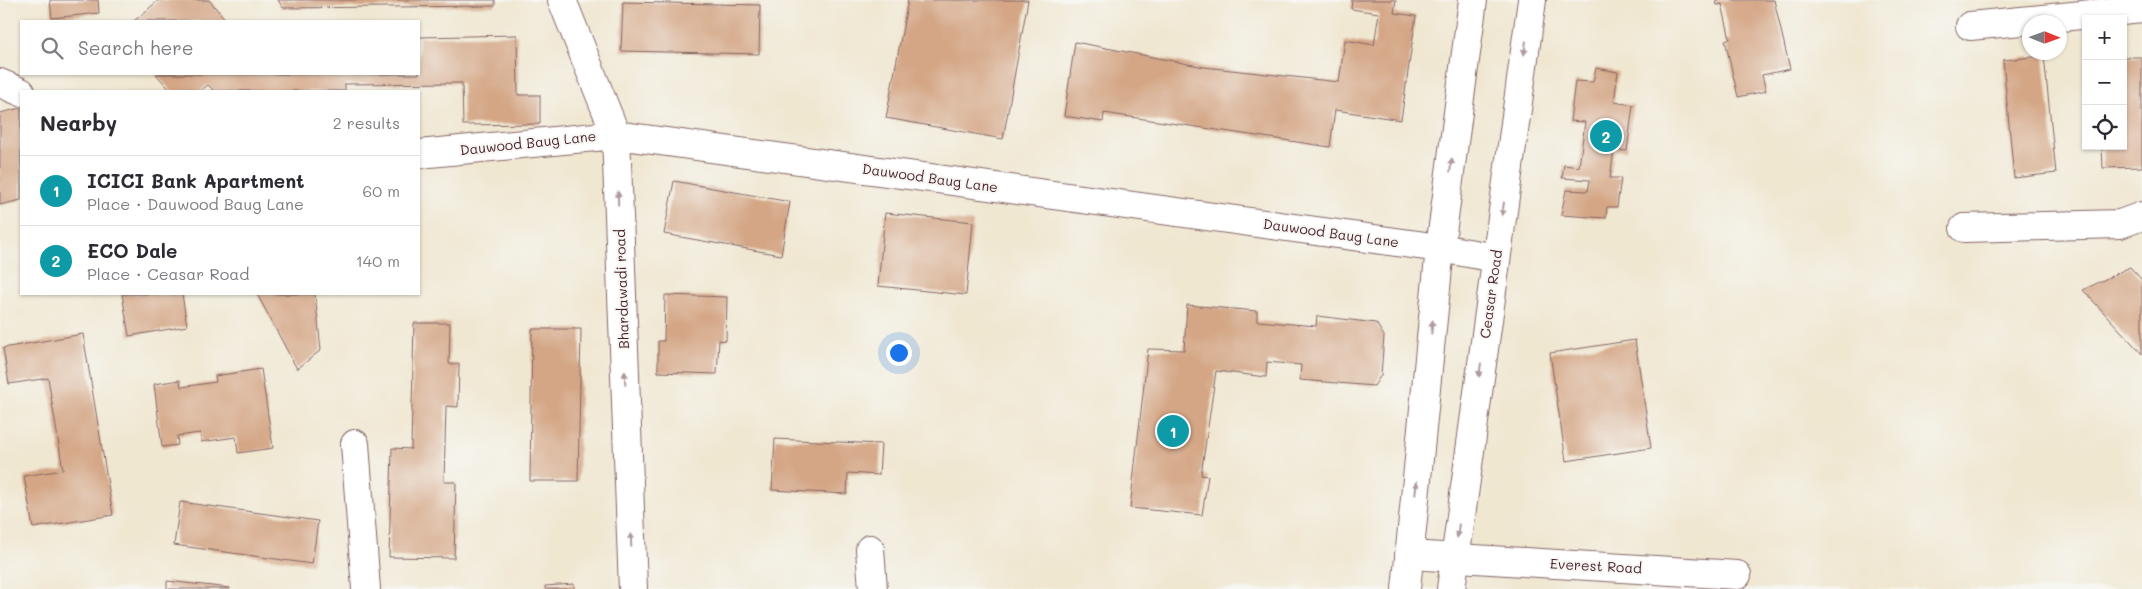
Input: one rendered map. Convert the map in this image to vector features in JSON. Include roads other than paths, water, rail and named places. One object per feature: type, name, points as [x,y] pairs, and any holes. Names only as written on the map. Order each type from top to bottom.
[{"type":"street","name":"Bhardawadi road","points":[[562,0],[616,135],[633,589]]},
{"type":"street","points":[[1406,589],[1440,248],[1473,0]]},
{"type":"street","name":"Ceasar Road","points":[[1451,589],[1532,0]]},
{"type":"street","points":[[1970,26],[2142,9]]},
{"type":"street","points":[[0,82],[20,92]]},
{"type":"street","name":"Dauwood Baug Lane","points":[[420,154],[616,135],[1440,248],[1496,258]]},
{"type":"street","points":[[1964,228],[2120,224],[2142,216]]},
{"type":"street","points":[[355,444],[366,589]]},
{"type":"street","points":[[870,549],[873,589]]},
{"type":"street","name":"Everest Road","points":[[1409,555],[1737,575]]},
{"type":"place","name":"ECO Dale","points":[[1606,136]]},
{"type":"place","name":"ICICI Bank Apartment","points":[[1173,431]]}]
